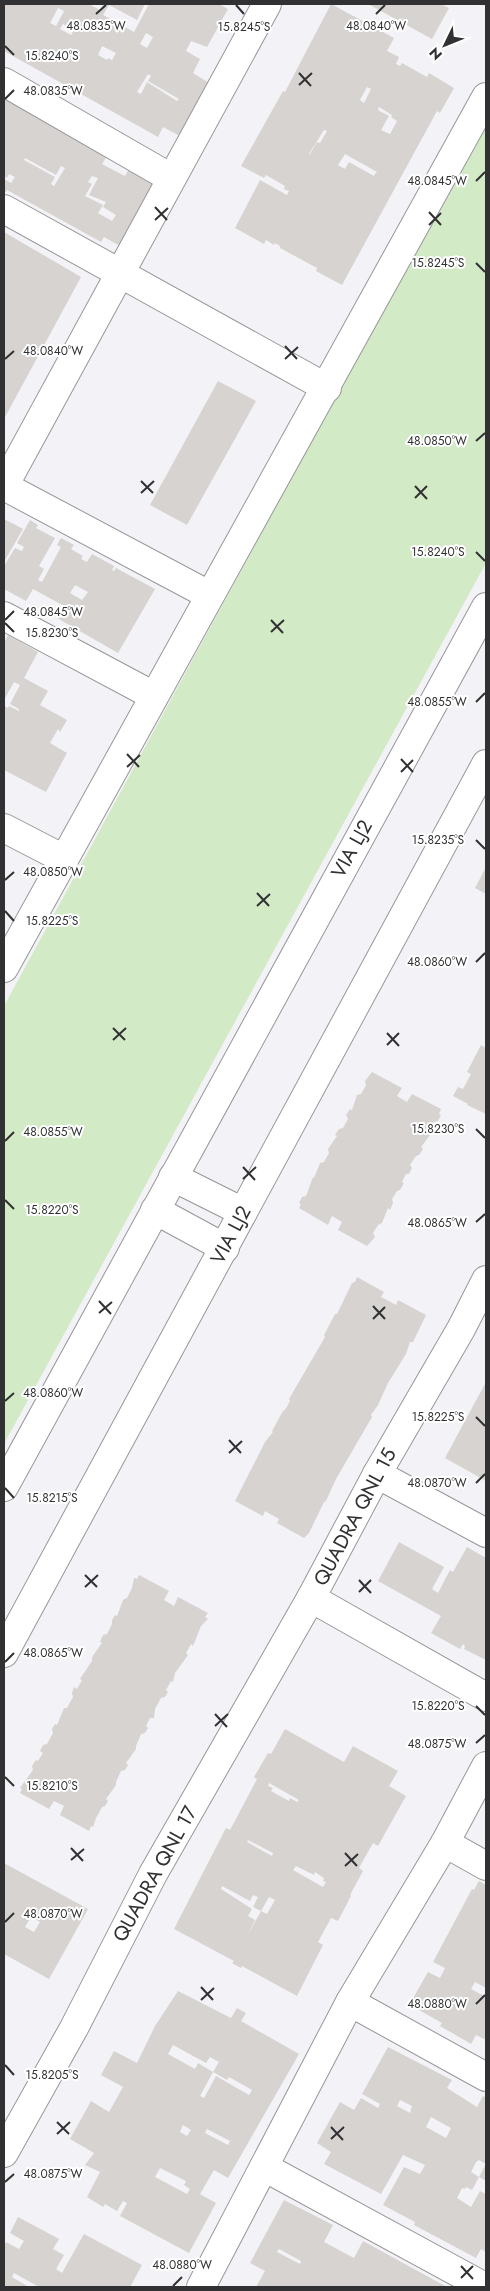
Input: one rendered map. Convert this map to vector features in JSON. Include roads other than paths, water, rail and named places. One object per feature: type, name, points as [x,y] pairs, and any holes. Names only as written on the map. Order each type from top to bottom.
[{"type":"street","points":[[210,595],[4,486],[122,273],[260,6]]},
{"type":"street","points":[[4,82],[171,178]]},
{"type":"street","points":[[4,968],[210,595],[327,388],[486,97]]},
{"type":"street","points":[[4,209],[327,388]]},
{"type":"street","name":"VIA LJ2","points":[[4,1487],[172,1177],[486,607]]},
{"type":"street","points":[[4,616],[154,696]]},
{"type":"street","name":"VIA LJ2","points":[[4,1653],[242,1212],[484,774]]},
{"type":"street","points":[[4,828],[64,860]]},
{"type":"street","points":[[172,1177],[242,1212]]},
{"type":"street","points":[[155,1210],[224,1248]]},
{"type":"street","name":"QUADRA QNL 15","points":[[311,1598],[377,1474],[478,1317],[486,1280]]},
{"type":"street","points":[[377,1474],[486,1533]]},
{"type":"street","points":[[311,1598],[486,1697]]},
{"type":"street","name":"QUADRA QNL 17","points":[[4,2153],[74,2028],[153,1874],[311,1598]]},
{"type":"street","points":[[201,2287],[350,2002],[445,1843],[486,1766]]},
{"type":"street","points":[[445,1843],[486,1866]]},
{"type":"street","points":[[350,2002],[486,2077]]},
{"type":"street","points":[[264,2166],[485,2287]]}]
